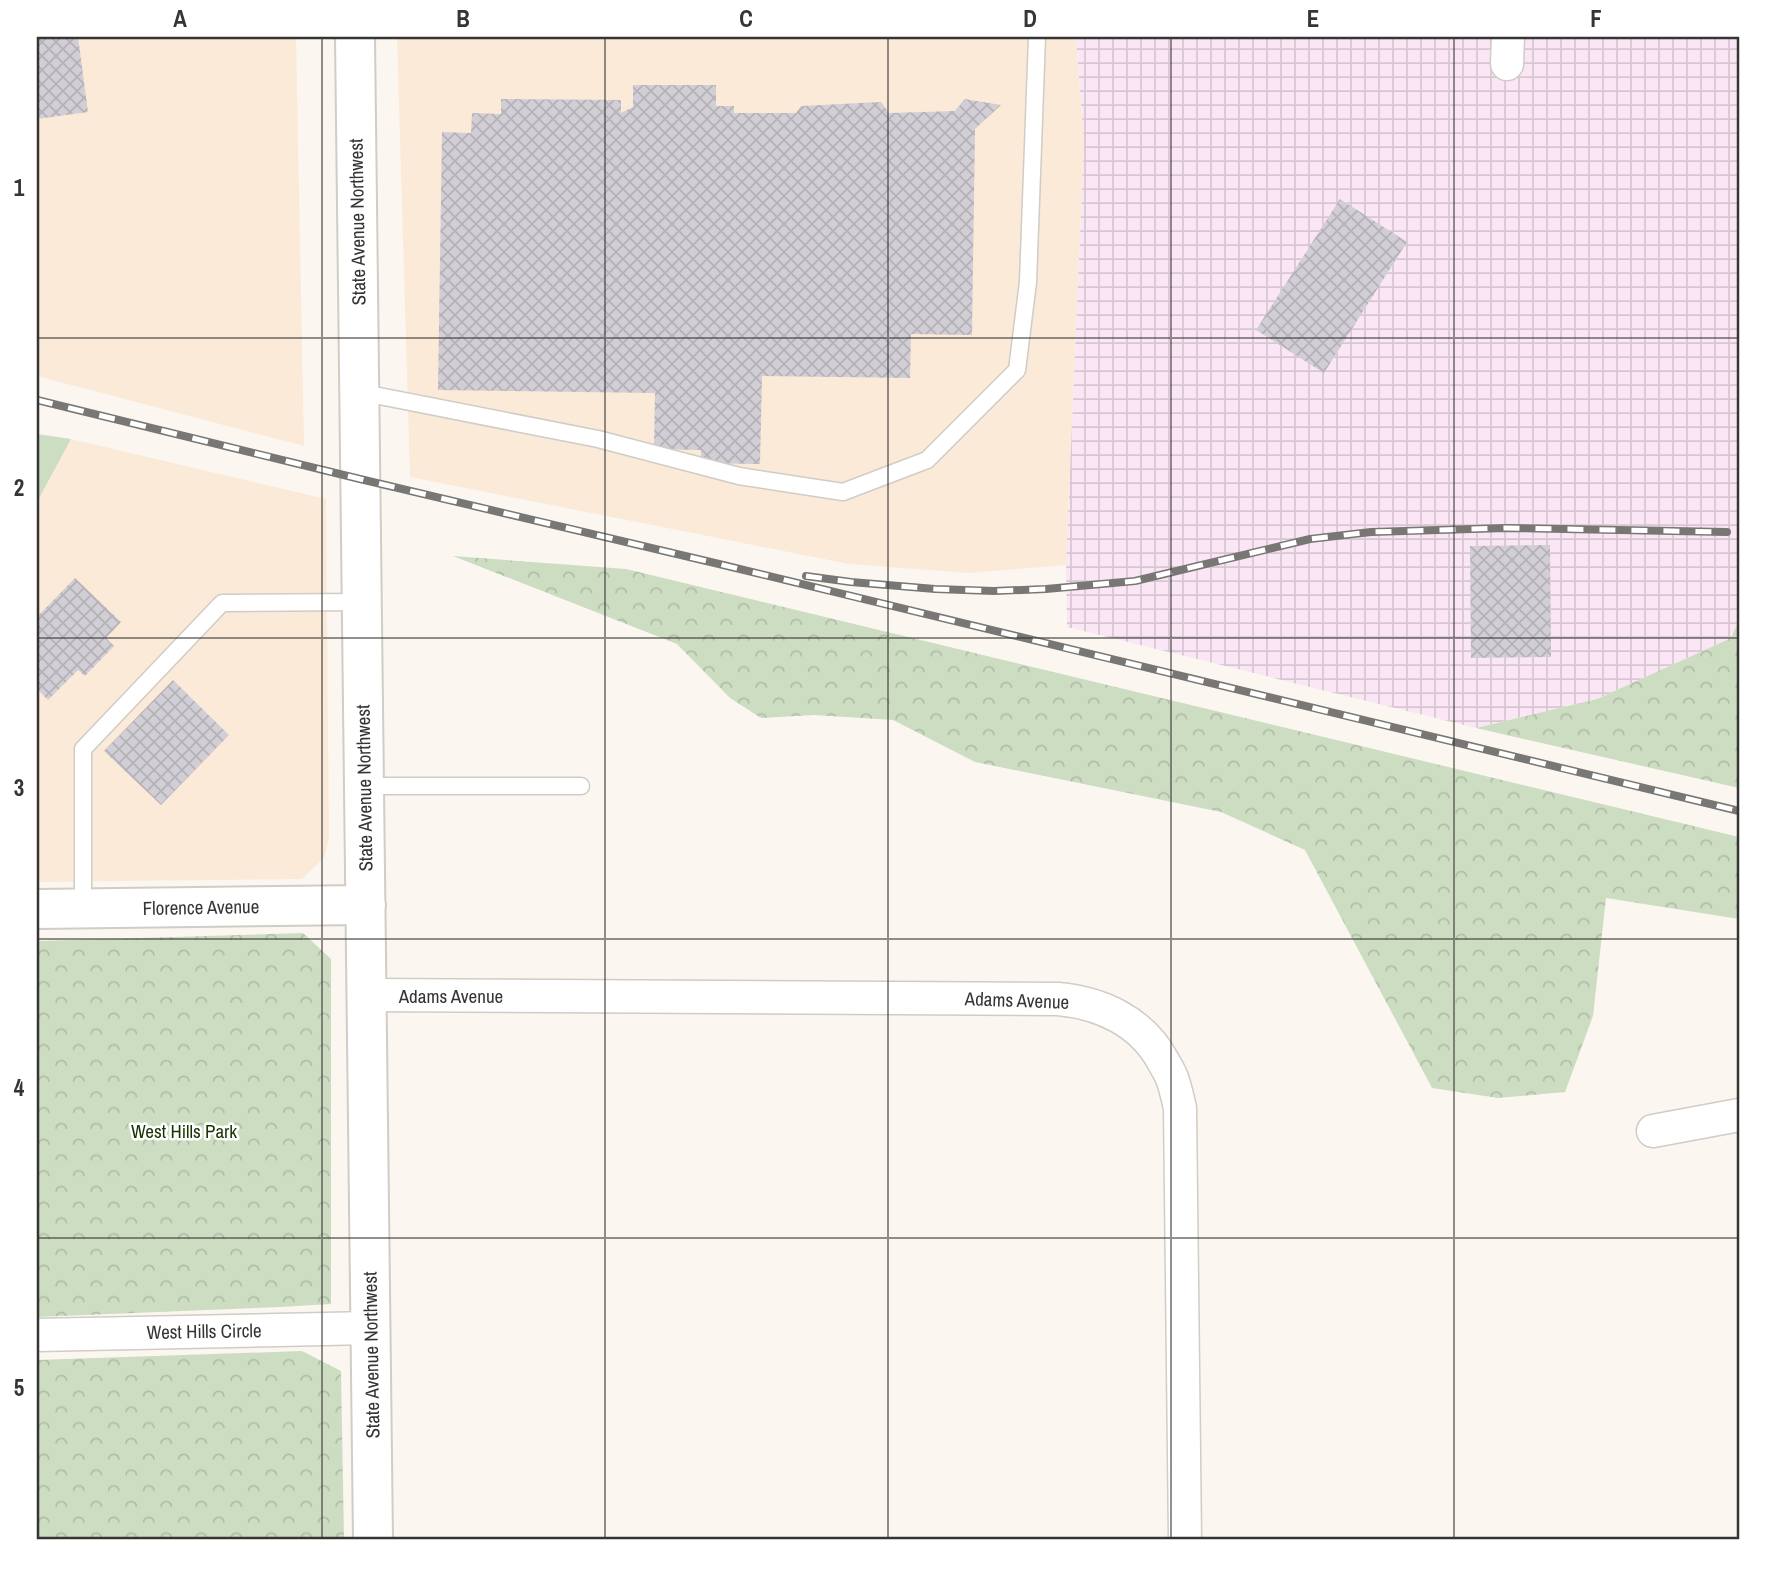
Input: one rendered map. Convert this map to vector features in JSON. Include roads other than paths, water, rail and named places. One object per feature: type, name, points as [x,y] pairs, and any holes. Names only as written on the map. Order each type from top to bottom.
[{"type":"street","name":"State Avenue Northwest","points":[[355,37],[373,1540]]},
{"type":"street","name":"Florence Avenue","points":[[37,909],[366,905]]},
{"type":"street","name":"Adams Avenue","points":[[367,995],[1058,999],[1104,1008],[1133,1025],[1157,1049],[1173,1079],[1180,1108],[1185,1540]]},
{"type":"street","points":[[1653,1131],[1739,1115]]},
{"type":"street","name":"West Hills Circle","points":[[37,1335],[371,1328]]},
{"type":"lane","points":[[359,392],[598,439],[739,476],[843,492],[927,460],[1017,370],[1028,282],[1037,37]]},
{"type":"lane","points":[[83,908],[83,749],[222,603],[362,602]]},
{"type":"lane","points":[[364,786],[581,786]]},
{"type":"railway","points":[[37,400],[1739,811]]},
{"type":"railway","points":[[806,576],[935,589],[1046,589],[1135,581],[1310,539],[1371,532],[1506,528],[1727,532]]},
{"type":"park label","name":"West Hills Park","points":[[184,1131]]}]
